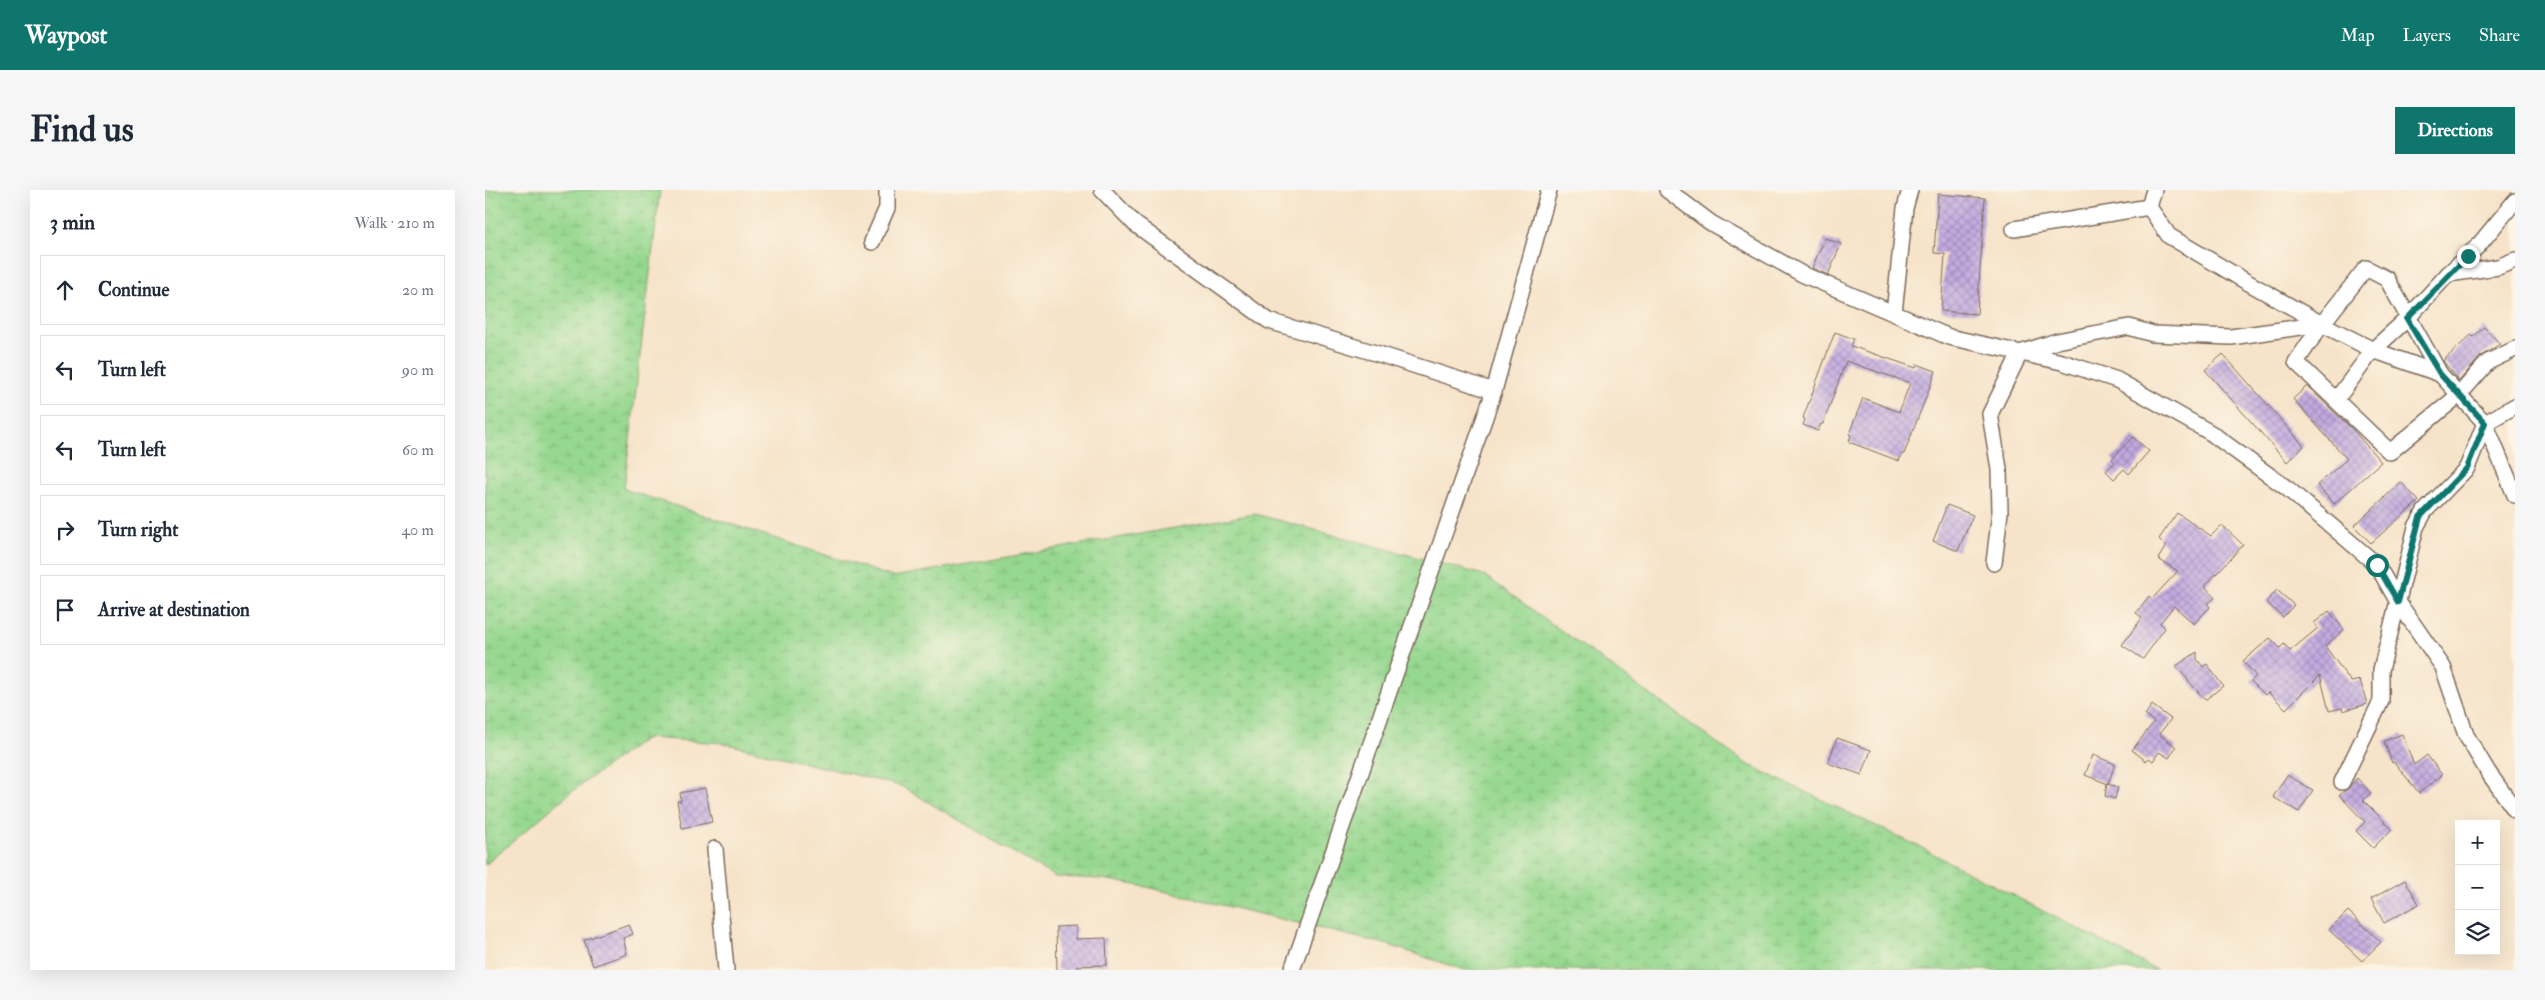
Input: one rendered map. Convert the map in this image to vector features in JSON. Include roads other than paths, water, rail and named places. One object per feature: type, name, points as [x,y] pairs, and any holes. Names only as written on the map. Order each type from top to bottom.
[{"type":"street","points":[[872,242],[887,208],[887,190]]},
{"type":"street","points":[[1102,190],[1135,224],[1269,322],[1382,355],[1494,391]]},
{"type":"street","points":[[1292,970],[1494,391],[1549,190]]},
{"type":"street","points":[[1667,190],[1711,223],[1802,274],[1949,337],[2071,364],[2117,380],[2211,433],[2288,489],[2377,565],[2398,602],[2443,667],[2466,735],[2488,772],[2515,810]]},
{"type":"street","points":[[1894,313],[1905,208],[1910,190]]},
{"type":"street","points":[[2149,207],[2154,190]]},
{"type":"street","points":[[2336,400],[2373,350],[2407,319],[2448,274],[2479,246],[2515,201]]},
{"type":"street","points":[[2014,229],[2149,207]]},
{"type":"street","points":[[2149,207],[2169,236],[2247,282],[2373,350],[2440,374]]},
{"type":"street","points":[[2448,274],[2498,267],[2515,260]]},
{"type":"street","points":[[2515,349],[2488,362],[2459,395],[2390,452],[2296,362],[2322,324],[2366,268],[2387,279],[2407,319],[2440,374],[2459,395],[2485,423],[2515,495]]},
{"type":"street","points":[[1994,563],[2000,512],[1999,469],[1990,414],[2020,352],[2057,341],[2129,327],[2153,334],[2231,337],[2322,324]]},
{"type":"street","points":[[2342,782],[2381,701],[2381,670],[2420,517],[2467,468],[2485,423],[2515,406]]},
{"type":"street","points":[[715,849],[726,970]]}]
